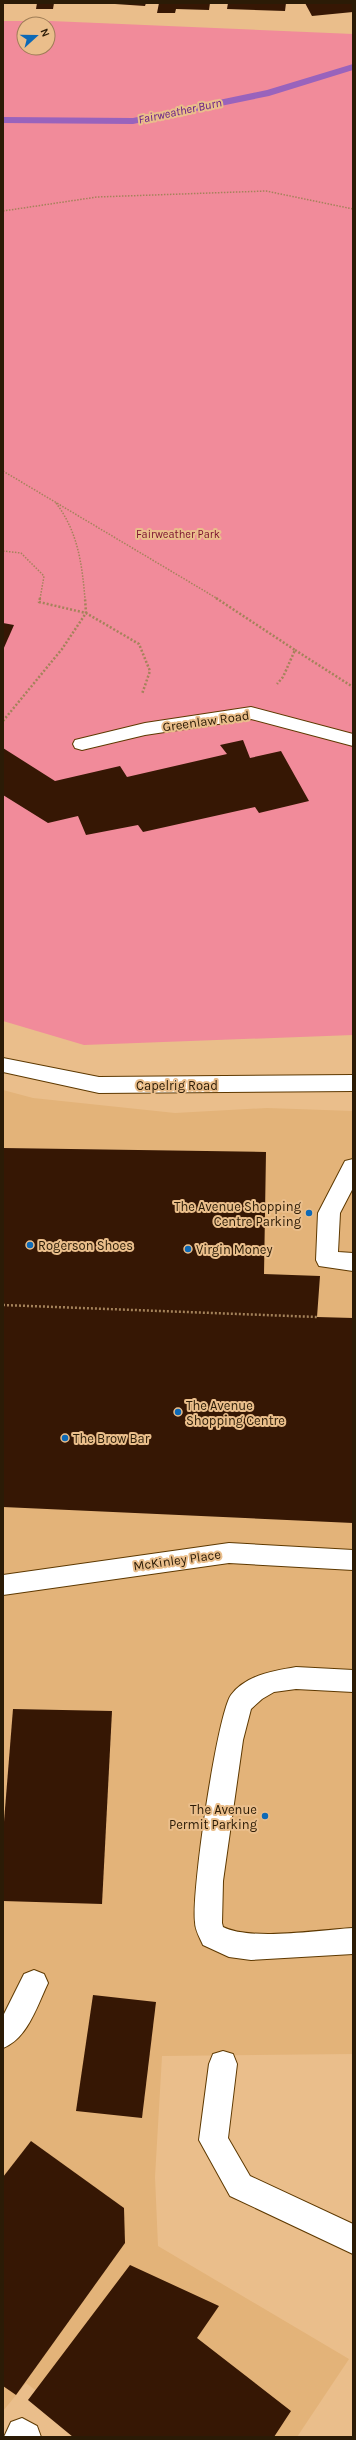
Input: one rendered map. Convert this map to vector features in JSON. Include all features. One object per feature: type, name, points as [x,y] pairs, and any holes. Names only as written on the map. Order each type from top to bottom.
[{"type":"street","name":"Greenlaw Road","points":[[82,744],[145,729],[251,713],[353,740]]},
{"type":"street","name":"Capelrig Road","points":[[3,1065],[99,1085],[353,1083]]},
{"type":"street","points":[[353,1167],[330,1213],[327,1260],[353,1262]]},
{"type":"street","name":"McKinley Place","points":[[3,1585],[228,1553],[353,1560]]},
{"type":"street","points":[[353,1681],[296,1678],[270,1682],[253,1691],[240,1703],[230,1740],[210,1881],[208,1923],[213,1936],[229,1944],[251,1947],[353,1940]]},
{"type":"street","points":[[3,2035],[12,2027],[34,1983]]},
{"type":"street","points":[[223,2064],[213,2140],[240,2186],[353,2239]]},
{"type":"street","points":[[19,2437],[22,2433],[26,2437]]},
{"type":"path","points":[[3,211],[96,197],[266,191],[327,202],[353,209]]},
{"type":"path","points":[[3,471],[53,499],[83,520],[195,584],[353,687]]},
{"type":"path","points":[[3,721],[62,649],[86,613],[80,552],[68,516],[53,499]]},
{"type":"path","points":[[3,551],[21,553],[44,576],[39,602],[86,613],[139,644],[146,657],[150,671],[140,700],[145,729]]},
{"type":"path","points":[[251,713],[284,677],[295,650]]},
{"type":"path","points":[[3,1306],[317,1317]]},
{"type":"shaded area","points":[[3,1090],[33,1098],[175,1113],[267,1108],[353,1111],[353,2054],[162,2056],[155,2177],[158,2246],[349,2359],[297,2437],[97,2437],[26,2383],[3,2411]]},
{"type":"green space","name":"Fairweather Park","points":[[3,21],[16,21],[16,56],[56,56],[56,21],[353,34],[353,1035],[84,1045],[3,1021]]},
{"type":"building","points":[[37,3],[54,3],[53,9],[36,9]]},
{"type":"building","points":[[100,3],[146,3],[145,6]]},
{"type":"building","points":[[159,3],[210,3],[209,10],[176,9],[175,13],[157,13]]},
{"type":"building","points":[[228,3],[286,3],[285,11],[227,9]]},
{"type":"building","points":[[305,3],[353,3],[353,12],[312,16]]},
{"type":"building","points":[[3,623],[14,625],[3,650]]},
{"type":"building","points":[[243,740],[250,758],[281,751],[309,801],[259,813],[255,807],[143,832],[138,825],[86,835],[78,816],[48,823],[3,795],[3,748],[55,781],[120,766],[127,777],[227,754],[220,745]]},
{"type":"building","name":"The Avenue Shopping Centre","points":[[3,1148],[266,1152],[264,1274],[320,1276],[317,1317],[353,1318],[353,1523],[3,1507]]},
{"type":"building","points":[[13,1709],[112,1711],[102,1904],[3,1901],[3,1834]]},
{"type":"building","points":[[93,1995],[156,2002],[142,2118],[76,2111]]},
{"type":"building","points":[[31,2141],[124,2208],[125,2243],[16,2395],[3,2386],[3,2177]]},
{"type":"building","points":[[130,2265],[219,2306],[197,2338],[291,2411],[274,2437],[73,2437],[28,2400]]},
{"type":"waterway","name":"Fairweather Burn","points":[[3,120],[133,121],[269,93],[353,67]]},
{"type":"place","name":"The Avenue Shopping Centre Parking","points":[[309,1213]]},
{"type":"place","name":"Rogerson Shoes","points":[[30,1245]]},
{"type":"place","name":"Virgin Money","points":[[188,1249]]},
{"type":"place","name":"The Avenue Shopping Centre","points":[[178,1412]]},
{"type":"place","name":"The Brow Bar","points":[[65,1438]]},
{"type":"place","name":"The Avenue Permit Parking","points":[[265,1816]]}]
